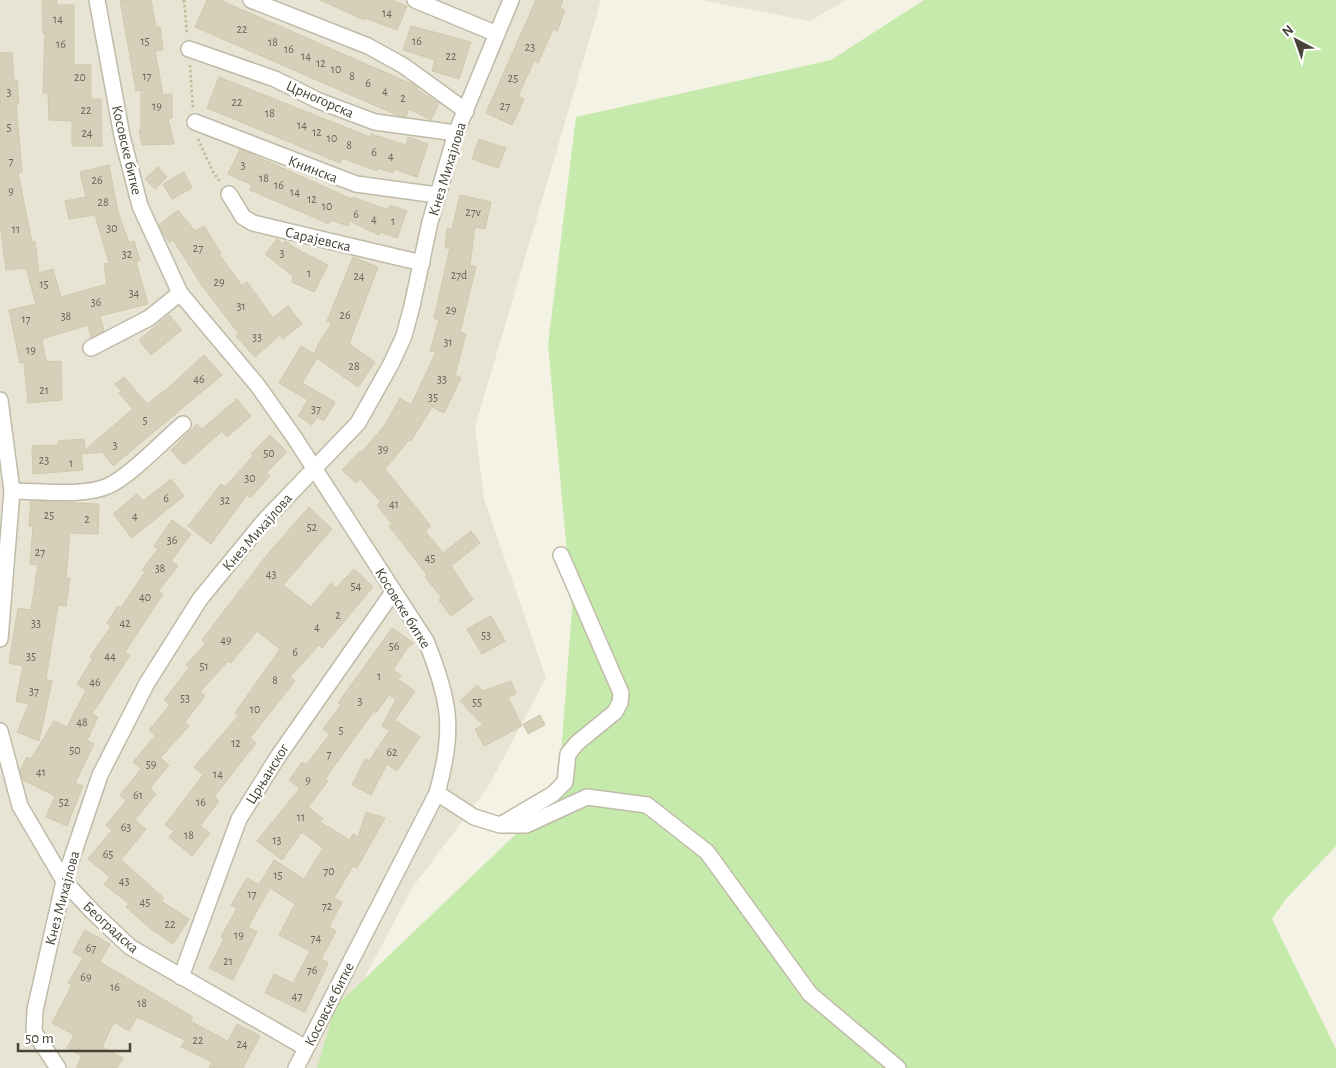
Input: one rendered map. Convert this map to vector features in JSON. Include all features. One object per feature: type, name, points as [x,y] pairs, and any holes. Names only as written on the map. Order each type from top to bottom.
[{"type":"street","name":"Косовске битке","points":[[97,0],[122,136],[140,206],[180,293],[258,386],[426,641],[441,677],[449,720],[447,758],[437,793],[296,1068]]},
{"type":"street","points":[[251,0],[368,46],[404,66],[466,110]]},
{"type":"street","points":[[415,0],[497,34]]},
{"type":"street","name":"Кнез Михајлова","points":[[58,1068],[34,1032],[35,1010],[64,881],[100,775],[147,683],[200,599],[264,521],[358,423],[380,387],[404,336],[437,195],[456,133],[511,0]]},
{"type":"street","name":"Црногорска","points":[[189,49],[275,79],[319,101],[375,122],[456,133]]},
{"type":"street","name":"Книнска","points":[[195,122],[356,184],[437,195]]},
{"type":"street","name":"Сарајевска","points":[[228,194],[243,217],[253,224],[422,263]]},
{"type":"street","points":[[91,348],[149,318],[180,293]]},
{"type":"street","points":[[0,400],[12,491],[0,638]]},
{"type":"street","points":[[12,491],[82,492],[107,486],[115,482],[183,424]]},
{"type":"street","points":[[500,825],[553,794],[565,782],[568,754],[576,743],[607,719],[620,702],[621,693],[561,555]]},
{"type":"street","name":"Црњанског","points":[[181,977],[240,819],[282,750],[393,592]]},
{"type":"street","name":"Београдска","points":[[0,731],[20,806],[64,881],[130,947],[306,1048]]},
{"type":"street","points":[[437,793],[474,817],[500,825],[526,825],[587,797],[647,805],[707,852],[810,994],[898,1068]]},
{"type":"path","points":[[184,0],[189,49]]},
{"type":"shaded area","points":[[0,0],[601,0],[475,427],[484,499],[546,678],[488,787],[412,888],[317,1068],[0,1068]]},
{"type":"shaded area","points":[[701,0],[846,0],[810,21]]},
{"type":"green space","points":[[924,0],[1336,0],[1336,846],[1286,899],[1272,919],[1336,1049],[1336,1068],[317,1068],[335,1007],[558,794],[572,609],[548,345],[576,117],[831,60]]},
{"type":"building","points":[[42,0],[57,0],[57,5],[74,5],[74,65],[91,65],[91,99],[101,99],[102,146],[72,146],[72,121],[49,120],[48,93],[43,93],[45,33],[43,33]]},
{"type":"building","points":[[120,0],[151,0],[156,27],[160,27],[163,50],[155,51],[163,95],[172,94],[172,118],[168,118],[174,144],[142,145],[139,130],[141,130],[141,90],[136,91]]},
{"type":"building","points":[[207,0],[220,0],[412,84],[418,88],[417,90],[439,103],[431,120],[409,109],[406,117],[399,116],[195,27]]},
{"type":"building","points":[[320,0],[391,0],[407,6],[397,30],[365,18],[364,20]]},
{"type":"building","points":[[536,0],[563,0],[560,8],[565,10],[557,31],[553,29],[538,63],[534,61],[518,96],[524,99],[512,125],[486,113]]},
{"type":"building","points":[[411,26],[471,42],[459,79],[432,71],[435,60],[403,50]]},
{"type":"building","points":[[12,52],[14,80],[17,80],[19,103],[16,103],[22,172],[18,173],[32,242],[35,241],[39,273],[53,269],[61,297],[107,284],[104,264],[109,263],[95,215],[69,219],[65,201],[86,197],[80,172],[109,165],[118,212],[129,243],[134,241],[140,260],[136,262],[148,304],[100,316],[104,331],[91,337],[88,325],[42,339],[46,362],[61,361],[62,400],[28,403],[24,362],[20,363],[9,310],[36,304],[26,268],[6,270],[0,223],[0,53]]},
{"type":"building","points":[[219,77],[370,137],[371,134],[406,145],[408,137],[428,144],[417,177],[394,169],[393,173],[378,168],[377,171],[342,158],[340,163],[207,108]]},
{"type":"building","points":[[479,139],[506,148],[498,168],[472,159]]},
{"type":"building","points":[[240,149],[352,199],[353,197],[388,210],[390,205],[407,211],[397,238],[380,232],[379,235],[350,221],[348,226],[331,220],[329,224],[250,190],[252,185],[228,174]]},
{"type":"building","points":[[158,167],[167,177],[155,189],[145,179]]},
{"type":"building","points":[[184,172],[192,188],[172,199],[163,184]]},
{"type":"building","points":[[460,195],[491,202],[485,229],[475,227],[470,265],[476,267],[460,332],[466,334],[455,375],[461,378],[444,413],[432,407],[411,441],[409,440],[385,469],[431,526],[425,531],[443,553],[471,531],[480,543],[451,566],[473,600],[451,616],[439,600],[442,598],[425,577],[427,575],[389,526],[392,524],[377,505],[381,502],[360,479],[356,483],[342,470],[360,451],[361,453],[385,425],[400,398],[411,405],[436,352],[430,351],[439,320],[434,318],[450,248],[445,248],[447,229],[452,229]]},
{"type":"building","points":[[178,210],[195,231],[204,226],[221,253],[219,254],[242,286],[247,282],[273,318],[288,306],[302,324],[283,339],[280,335],[255,357],[236,336],[239,334],[203,287],[173,240],[170,243],[164,235],[159,225]]},
{"type":"building","points":[[277,239],[283,244],[285,241],[328,265],[314,292],[292,282],[293,276],[265,254]]},
{"type":"building","points":[[353,257],[378,267],[349,344],[375,362],[358,387],[317,358],[302,383],[335,402],[324,421],[317,417],[312,425],[298,416],[308,400],[279,383],[301,346],[314,354],[332,323],[327,321]]},
{"type":"building","points":[[169,315],[182,330],[151,355],[139,340]]},
{"type":"building","points":[[204,355],[222,375],[113,466],[102,452],[81,454],[83,470],[33,474],[32,446],[58,445],[58,441],[84,439],[85,450],[133,409],[119,393],[121,391],[115,384],[124,377],[147,404],[167,389]]},
{"type":"building","points":[[237,399],[251,416],[227,437],[222,431],[184,465],[171,450],[197,424],[202,429]]},
{"type":"building","points":[[270,435],[287,452],[266,473],[270,476],[250,498],[247,495],[211,544],[188,526],[221,484],[225,487],[253,456],[251,454]]},
{"type":"building","points":[[171,479],[184,496],[132,538],[113,514],[137,494],[143,501]]},
{"type":"building","points":[[31,501],[99,504],[98,534],[70,533],[66,578],[70,578],[66,606],[58,605],[46,679],[52,681],[39,741],[17,732],[29,704],[16,701],[23,666],[9,663],[18,608],[31,610],[38,565],[30,564],[33,527],[29,526]]},
{"type":"building","points":[[309,507],[332,529],[283,585],[311,607],[331,583],[336,588],[354,569],[373,587],[322,648],[319,645],[290,677],[295,681],[250,738],[256,743],[214,797],[219,801],[200,826],[210,833],[192,856],[169,837],[174,831],[165,825],[203,775],[194,767],[239,715],[235,713],[280,649],[257,631],[231,663],[228,661],[200,692],[205,696],[185,722],[189,726],[160,758],[169,765],[150,788],[156,794],[135,820],[146,829],[121,860],[164,898],[161,901],[189,919],[173,944],[151,929],[126,907],[129,904],[104,884],[110,877],[88,859],[112,830],[106,825],[126,801],[120,795],[141,769],[133,762],[155,736],[149,730],[170,705],[164,700],[189,668],[186,665],[206,643],[202,640],[266,556]]},
{"type":"building","points":[[172,520],[191,534],[171,561],[178,566],[158,591],[163,594],[125,652],[130,655],[92,714],[98,717],[87,740],[94,744],[75,783],[83,786],[67,826],[46,817],[55,796],[23,780],[20,771],[27,757],[31,759],[54,721],[67,727],[86,690],[77,684],[93,658],[90,657],[111,626],[107,623],[118,606],[121,608],[145,572],[142,570],[158,549],[154,546]]},
{"type":"building","points":[[491,616],[505,641],[482,654],[467,629]]},
{"type":"building","points":[[392,628],[414,643],[408,647],[393,670],[401,675],[398,679],[415,691],[388,730],[382,726],[396,699],[389,695],[376,713],[374,711],[325,779],[328,781],[308,807],[323,819],[320,822],[350,840],[353,834],[358,837],[366,812],[385,818],[357,868],[353,866],[334,898],[342,902],[329,927],[336,931],[321,959],[328,963],[305,1012],[265,993],[274,974],[293,983],[310,951],[279,935],[295,904],[270,888],[248,927],[257,932],[233,980],[209,968],[224,939],[221,937],[237,908],[231,905],[247,878],[259,885],[274,860],[304,879],[323,848],[302,832],[282,860],[257,841],[300,788],[289,780],[302,762],[306,765],[330,734],[323,729],[341,705],[338,703]]},
{"type":"building","points":[[511,681],[516,694],[508,697],[522,726],[484,746],[475,729],[483,725],[460,701],[477,685],[483,691]]},
{"type":"building","points":[[540,715],[545,725],[528,734],[523,724]]},
{"type":"building","points":[[396,721],[420,737],[397,771],[387,764],[371,795],[352,785],[365,759],[369,761]]},
{"type":"building","points":[[85,930],[110,944],[100,962],[193,1017],[190,1021],[228,1041],[237,1024],[260,1036],[243,1068],[209,1068],[212,1062],[181,1047],[185,1040],[137,1017],[129,1031],[114,1022],[102,1047],[123,1058],[117,1068],[76,1068],[82,1056],[67,1048],[74,1035],[52,1023],[72,985],[68,983],[83,958],[73,952]]}]
